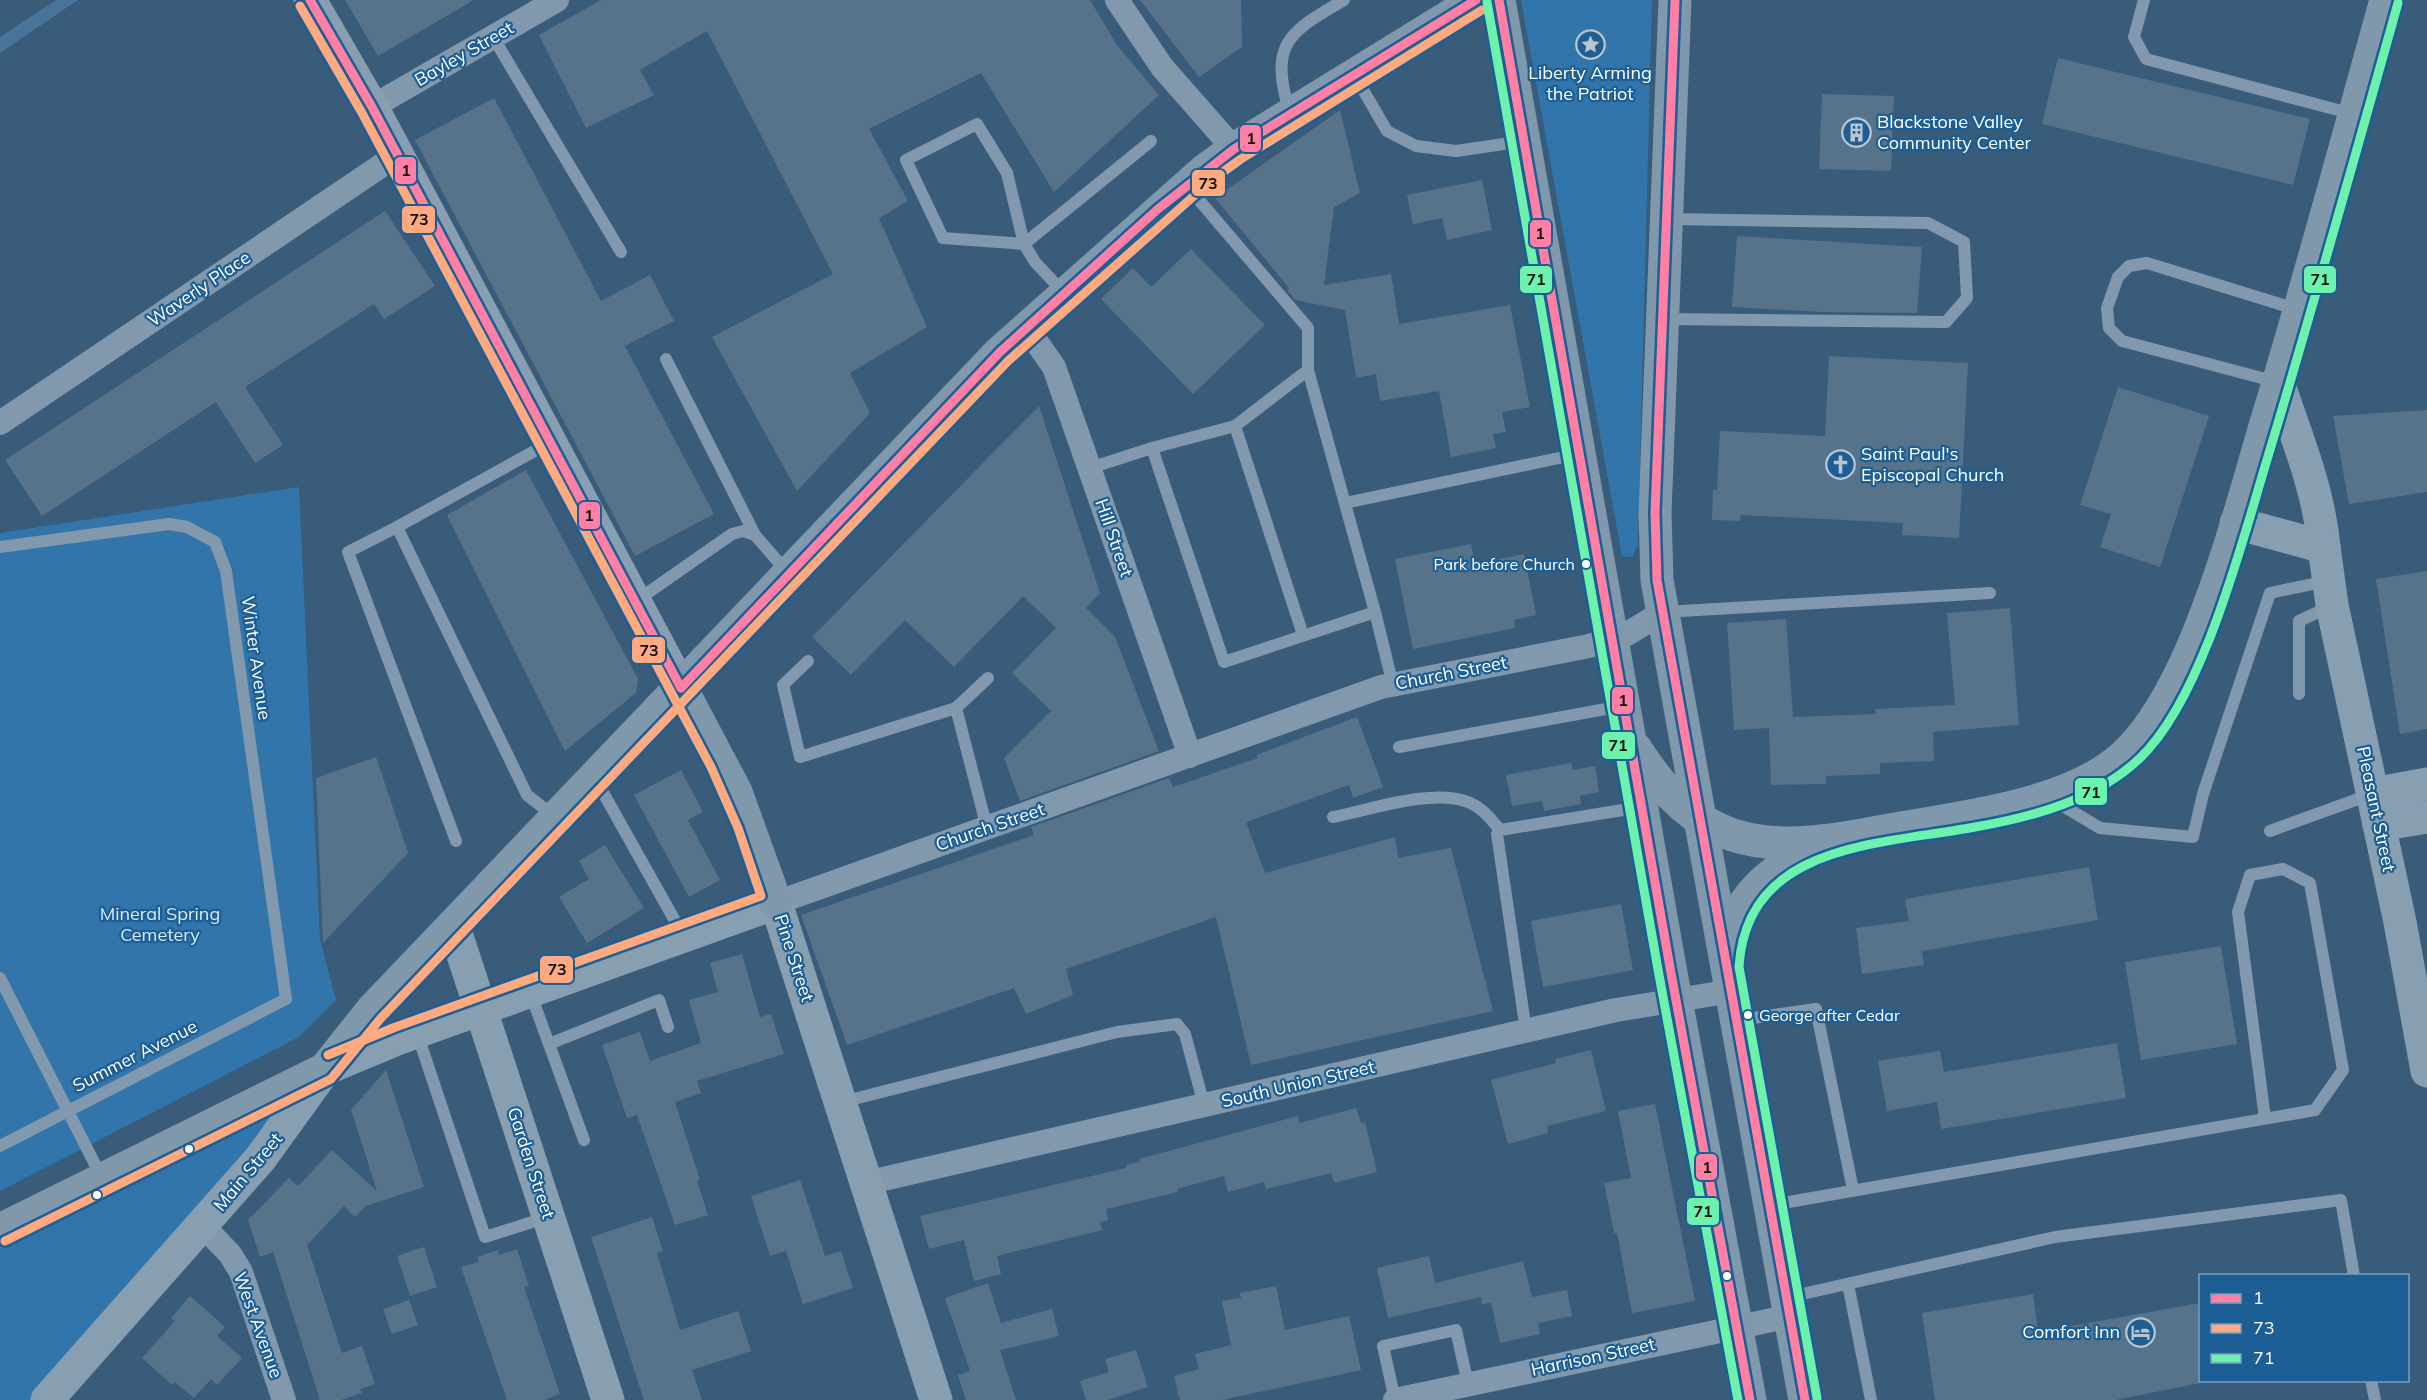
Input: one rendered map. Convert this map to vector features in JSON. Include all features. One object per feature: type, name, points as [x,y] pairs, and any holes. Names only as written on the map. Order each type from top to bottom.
[{"type":"main road","name":"Pine Street","points":[[310,0],[372,107],[736,792],[776,903],[936,1400]]},
{"type":"main road","name":"Main Street","points":[[47,1400],[203,1226],[279,1136],[325,1070],[372,1010],[454,927],[977,375],[1026,327],[1186,185],[1234,149],[1476,0]]},
{"type":"main road","points":[[1499,0],[1626,722],[1672,805],[1732,993],[1805,1400]]},
{"type":"main road","points":[[1675,0],[1655,535],[1657,580],[1663,612],[1672,805],[1674,986],[1750,1400]]},
{"type":"main road","points":[[1672,805],[1730,835],[1785,845],[1828,841],[1992,810],[2047,797],[2092,778],[2113,765],[2146,732],[2189,654],[2217,583],[2299,310],[2386,0]]},
{"type":"main road","name":"Pleasant Street","points":[[2278,382],[2298,434],[2317,499],[2330,593],[2373,794],[2427,1071]]},
{"type":"main road","points":[[2236,523],[2324,547]]},
{"type":"main road","points":[[2373,794],[2427,784]]},
{"type":"main road","points":[[2379,825],[2427,817]]},
{"type":"main road","points":[[1732,993],[1732,928],[1737,915],[1754,890],[1783,866],[1828,841]]},
{"type":"main road","name":"Church Street","points":[[325,1070],[417,1031],[776,903]]},
{"type":"main road","name":"Garden Street","points":[[454,927],[608,1400]]},
{"type":"main road","points":[[0,1230],[325,1070]]},
{"type":"street","name":"Bayley Street","points":[[372,107],[557,0]]},
{"type":"street","points":[[1117,0],[1162,67],[1234,149]]},
{"type":"street","name":"Waverly Place","points":[[0,423],[397,154]]},
{"type":"street","name":"Hill Street","points":[[1026,327],[1054,367],[1190,756]]},
{"type":"street","name":"Church Street","points":[[776,903],[1360,694],[1393,685],[1612,640],[1645,625],[1663,612]]},
{"type":"street","name":"South Union Street","points":[[866,1183],[1526,1031],[1674,986],[1732,993]]},
{"type":"street","name":"West Avenue","points":[[203,1226],[230,1254],[241,1272],[284,1400]]},
{"type":"street","name":"Harrison Street","points":[[1395,1400],[1737,1326],[1789,1307]]},
{"type":"lane","points":[[1290,114],[1281,84],[1286,44],[1301,26],[1344,0]]},
{"type":"lane","points":[[2144,0],[2134,37],[2146,59],[2354,114]]},
{"type":"lane","points":[[493,37],[621,252]]},
{"type":"lane","points":[[1354,75],[1387,131],[1416,146],[1456,152],[1525,141]]},
{"type":"lane","points":[[1064,293],[1035,262],[1024,244],[1007,173],[976,124],[906,160],[943,238],[1024,244],[1151,141]]},
{"type":"lane","points":[[1186,185],[1308,328],[1308,370],[1393,685]]},
{"type":"lane","points":[[1663,319],[1946,322],[1967,298],[1965,242],[1928,223],[1667,219]]},
{"type":"lane","points":[[2278,382],[2122,341],[2109,328],[2107,308],[2118,278],[2130,266],[2148,263],[2299,310]]},
{"type":"lane","points":[[666,359],[755,535],[789,574]]},
{"type":"lane","points":[[1090,468],[1152,448],[1236,426],[1308,370]]},
{"type":"lane","points":[[1236,426],[1304,635]]},
{"type":"lane","points":[[456,841],[348,552],[550,442]]},
{"type":"lane","points":[[1152,448],[1224,662],[1375,612]]},
{"type":"lane","points":[[1345,504],[1580,454]]},
{"type":"lane","name":"Winter Avenue","points":[[0,547],[169,524],[188,527],[215,542],[226,572],[286,999]]},
{"type":"lane","points":[[397,526],[528,795],[557,818]]},
{"type":"lane","points":[[635,602],[732,534],[743,531],[755,535]]},
{"type":"lane","points":[[1663,612],[1990,593]]},
{"type":"lane","points":[[2047,797],[2100,828],[2193,837],[2203,794],[2270,593],[2330,593]]},
{"type":"lane","points":[[2299,694],[2299,621],[2330,593]]},
{"type":"lane","points":[[808,661],[783,685],[800,757],[956,708],[988,678]]},
{"type":"lane","points":[[956,708],[987,828]]},
{"type":"lane","points":[[1399,747],[1626,722]]},
{"type":"lane","points":[[595,779],[683,936]]},
{"type":"lane","points":[[2270,831],[2373,794]]},
{"type":"lane","points":[[1334,817],[1436,796],[1465,801],[1484,811],[1500,831]]},
{"type":"lane","points":[[1526,1031],[1496,837],[1500,831],[1672,805]]},
{"type":"lane","points":[[1771,1206],[2315,1110],[2343,1070],[2310,883],[2283,869],[2250,875],[2238,912],[2265,1118]]},
{"type":"lane","points":[[0,978],[103,1179]]},
{"type":"lane","points":[[530,991],[584,1140]]},
{"type":"lane","points":[[1732,993],[1816,1009],[1853,1190]]},
{"type":"lane","name":"Summer Avenue","points":[[0,1146],[286,999]]},
{"type":"lane","points":[[549,1044],[659,1000],[668,1027]]},
{"type":"lane","points":[[840,1102],[1117,1032],[1177,1024],[1185,1034],[1204,1105]]},
{"type":"lane","points":[[417,1031],[485,1237],[548,1217]]},
{"type":"lane","points":[[1789,1307],[1848,1284],[2055,1237],[2341,1200],[2354,1274]]},
{"type":"lane","points":[[1848,1284],[1871,1400]]},
{"type":"lane","points":[[1395,1400],[1383,1346],[1456,1330],[1468,1384]]},
{"type":"lane","points":[[2372,1382],[2375,1400]]},
{"type":"green space","points":[[1521,0],[1652,0],[1638,545],[1632,557],[1622,556]]},
{"type":"green space","name":"Mineral Spring Cemetery","points":[[299,487],[320,939],[336,1000],[299,1037],[0,1191],[0,533]]},
{"type":"green space","points":[[316,1074],[31,1400],[0,1400],[0,1229]]},
{"type":"shaded area","points":[[56,0],[78,0],[0,53],[0,37]]},
{"type":"building","points":[[345,0],[474,0],[378,56]]},
{"type":"building","points":[[601,0],[1090,0],[1117,45],[1159,95],[1054,192],[981,73],[869,129],[908,201],[879,218],[927,327],[850,373],[870,413],[797,491],[712,337],[833,274],[707,31],[640,70],[654,95],[586,128],[539,35]]},
{"type":"building","points":[[1140,0],[1241,0],[1242,47],[1199,77]]},
{"type":"building","points":[[2058,58],[2310,119],[2293,185],[2042,124]]},
{"type":"building","name":"Blackstone Valley Community Center","points":[[1822,94],[1894,96],[1891,171],[1819,169]]},
{"type":"building","points":[[494,98],[601,301],[650,275],[674,321],[625,346],[714,514],[635,556],[415,140]]},
{"type":"building","points":[[1340,110],[1360,193],[1334,207],[1324,285],[1391,274],[1399,324],[1510,305],[1530,407],[1502,412],[1506,432],[1493,434],[1496,448],[1451,457],[1439,391],[1380,401],[1376,374],[1356,378],[1345,310],[1295,300],[1288,291],[1289,288],[1215,198]]},
{"type":"building","points":[[1482,180],[1492,230],[1447,240],[1442,218],[1413,224],[1407,195]]},
{"type":"building","points":[[385,211],[435,286],[384,319],[374,304],[245,387],[283,445],[255,463],[216,402],[42,516],[5,460]]},
{"type":"building","points":[[1737,236],[1922,247],[1917,313],[1823,312],[1732,307]]},
{"type":"building","points":[[1191,249],[1265,325],[1193,394],[1101,299],[1133,268],[1151,287]]},
{"type":"building","name":"Saint Paul's Episcopal Church","points":[[1829,356],[1968,363],[1959,538],[1902,535],[1903,523],[1741,515],[1740,521],[1712,520],[1713,489],[1717,490],[1720,431],[1825,436]]},
{"type":"building","points":[[2118,387],[2209,416],[2160,567],[2100,547],[2111,514],[2080,505]]},
{"type":"building","points":[[1039,406],[1100,593],[1086,608],[1115,637],[1159,751],[1020,801],[1004,758],[1051,711],[1012,673],[1056,628],[1023,596],[954,667],[905,620],[851,675],[812,637]]},
{"type":"building","points":[[2427,410],[2427,492],[2349,504],[2333,416]]},
{"type":"building","points":[[526,470],[638,679],[636,693],[565,751],[447,515]]},
{"type":"building","points":[[1471,544],[1475,564],[1524,554],[1536,615],[1514,620],[1515,628],[1413,649],[1395,559]]},
{"type":"building","points":[[2427,571],[2427,729],[2400,734],[2376,579]]},
{"type":"building","points":[[2010,608],[2019,725],[1933,732],[1934,761],[1880,763],[1880,774],[1826,776],[1826,784],[1771,785],[1769,728],[1734,730],[1727,623],[1786,619],[1793,717],[1876,714],[1875,709],[1955,705],[1947,613]]},
{"type":"building","points":[[1357,717],[1383,787],[1353,798],[1349,785],[1246,822],[1265,873],[1395,837],[1398,858],[1451,848],[1493,1011],[1251,1065],[1216,917],[1066,969],[1073,995],[1026,1014],[1014,988],[847,1045],[801,915],[1034,835],[1031,827],[1169,778],[1173,787],[1258,758],[1256,755]]},
{"type":"building","points":[[376,757],[408,853],[323,943],[316,778]]},
{"type":"building","points":[[1571,763],[1573,770],[1595,766],[1599,792],[1580,796],[1581,804],[1544,811],[1542,801],[1512,806],[1506,775]]},
{"type":"building","points":[[681,770],[703,812],[688,820],[720,880],[689,897],[634,795]]},
{"type":"building","points":[[605,845],[644,908],[587,943],[559,897],[589,879],[579,861]]},
{"type":"building","points":[[2089,867],[2098,920],[1922,951],[1924,965],[1862,974],[1856,928],[1909,921],[1905,899]]},
{"type":"building","points":[[1621,904],[1633,970],[1543,987],[1531,921]]},
{"type":"building","points":[[2221,946],[2237,1044],[2141,1060],[2125,962]]},
{"type":"building","points":[[742,954],[760,1017],[771,1014],[784,1054],[697,1081],[701,1093],[675,1102],[700,1180],[697,1181],[708,1215],[675,1225],[637,1115],[627,1118],[602,1045],[640,1032],[650,1061],[701,1043],[689,1000],[718,992],[710,963]]},
{"type":"building","points":[[2117,1043],[2126,1098],[1941,1129],[1937,1102],[1887,1111],[1878,1061],[1940,1051],[1944,1072]]},
{"type":"building","points":[[1591,1050],[1606,1111],[1547,1126],[1548,1133],[1508,1144],[1491,1080],[1556,1063],[1555,1059]]},
{"type":"building","points":[[386,1070],[424,1187],[366,1206],[355,1217],[344,1206],[307,1245],[342,1353],[362,1346],[375,1384],[360,1389],[362,1393],[341,1400],[320,1400],[273,1252],[260,1257],[248,1220],[289,1178],[298,1186],[332,1150],[377,1191],[351,1110]]},
{"type":"building","points":[[1655,1104],[1695,1301],[1632,1313],[1617,1233],[1614,1233],[1604,1183],[1631,1178],[1618,1111]]},
{"type":"building","points":[[1356,1108],[1361,1123],[1365,1122],[1377,1172],[1334,1183],[1331,1173],[1266,1189],[1264,1182],[1228,1192],[1224,1176],[1177,1189],[1178,1192],[1106,1209],[1108,1220],[1100,1222],[1102,1230],[997,1256],[1001,1274],[974,1281],[964,1240],[929,1249],[920,1216],[1126,1168],[1126,1165],[1140,1162],[1139,1159],[1298,1116],[1299,1123]]},
{"type":"building","points":[[800,1180],[825,1256],[841,1251],[853,1288],[803,1304],[786,1251],[770,1256],[751,1196]]},
{"type":"building","points":[[652,1217],[663,1251],[657,1253],[680,1330],[738,1311],[751,1351],[692,1370],[702,1400],[644,1400],[591,1237]]},
{"type":"building","points":[[424,1247],[437,1287],[410,1296],[397,1256]]},
{"type":"building","points":[[517,1249],[529,1286],[524,1287],[560,1394],[544,1400],[507,1400],[461,1267],[479,1262],[477,1257],[498,1250],[499,1255]]},
{"type":"building","points":[[1429,1256],[1435,1283],[1523,1261],[1532,1297],[1567,1290],[1572,1316],[1538,1323],[1540,1334],[1500,1343],[1491,1302],[1482,1305],[1481,1297],[1388,1318],[1377,1268]]},
{"type":"building","points":[[988,1283],[1001,1323],[1052,1309],[1059,1336],[1000,1350],[1016,1400],[966,1400],[958,1375],[970,1371],[945,1298]]},
{"type":"building","points":[[1276,1286],[1285,1330],[1349,1316],[1361,1370],[1222,1400],[1180,1400],[1174,1376],[1199,1369],[1195,1354],[1231,1345],[1222,1301],[1241,1298],[1240,1293]]},
{"type":"building","points":[[2033,1294],[2038,1332],[2199,1303],[2200,1383],[2116,1400],[1935,1400],[1922,1313]]},
{"type":"building","points":[[190,1296],[225,1327],[217,1336],[242,1358],[217,1385],[211,1379],[194,1398],[175,1382],[172,1385],[142,1358],[175,1321],[171,1318]]},
{"type":"building","points":[[409,1300],[418,1325],[392,1334],[383,1309]]},
{"type":"building","points":[[1136,1350],[1148,1387],[1107,1400],[1086,1400],[1080,1381],[1109,1372],[1105,1359]]},
{"type":"transit line","name":"1","points":[[310,0],[372,107],[681,688]]},
{"type":"transit line","name":"1","points":[[681,688],[1000,352],[1158,209],[1234,149],[1476,0]]},
{"type":"transit line","name":"1","points":[[1499,0],[1671,973],[1750,1400]]},
{"type":"transit line","name":"1","points":[[1675,0],[1655,513],[1657,580],[1805,1400]]},
{"type":"transit line","name":"71","points":[[1487,2],[1659,975],[1738,1400]]},
{"type":"transit line","name":"71","points":[[1817,1398],[1739,967],[1748,926],[1766,895],[1792,873],[1825,857],[1861,846],[1997,823],[2063,804],[2084,796],[2123,773],[2140,758],[2162,732],[2201,661],[2231,577],[2317,291],[2398,3]]},
{"type":"transit line","name":"73","points":[[300,6],[362,113],[711,767],[738,828],[761,896],[393,1028],[328,1055]]},
{"type":"transit line","name":"73","points":[[5,1241],[331,1079],[381,1018],[1008,361],[1213,179],[1241,159],[1482,10]]},
{"type":"place","name":"Liberty Arming the Patriot","points":[[1590,44]]},
{"type":"place","name":"Blackstone Valley Community Center","points":[[1856,132]]},
{"type":"place","name":"Saint Paul's Episcopal Church","points":[[1840,464]]},
{"type":"place","name":"Park before Church","points":[[1586,564]]},
{"type":"place","name":"George after Cedar","points":[[1748,1015]]},
{"type":"place","name":"Comfort Inn","points":[[2141,1332]]}]
